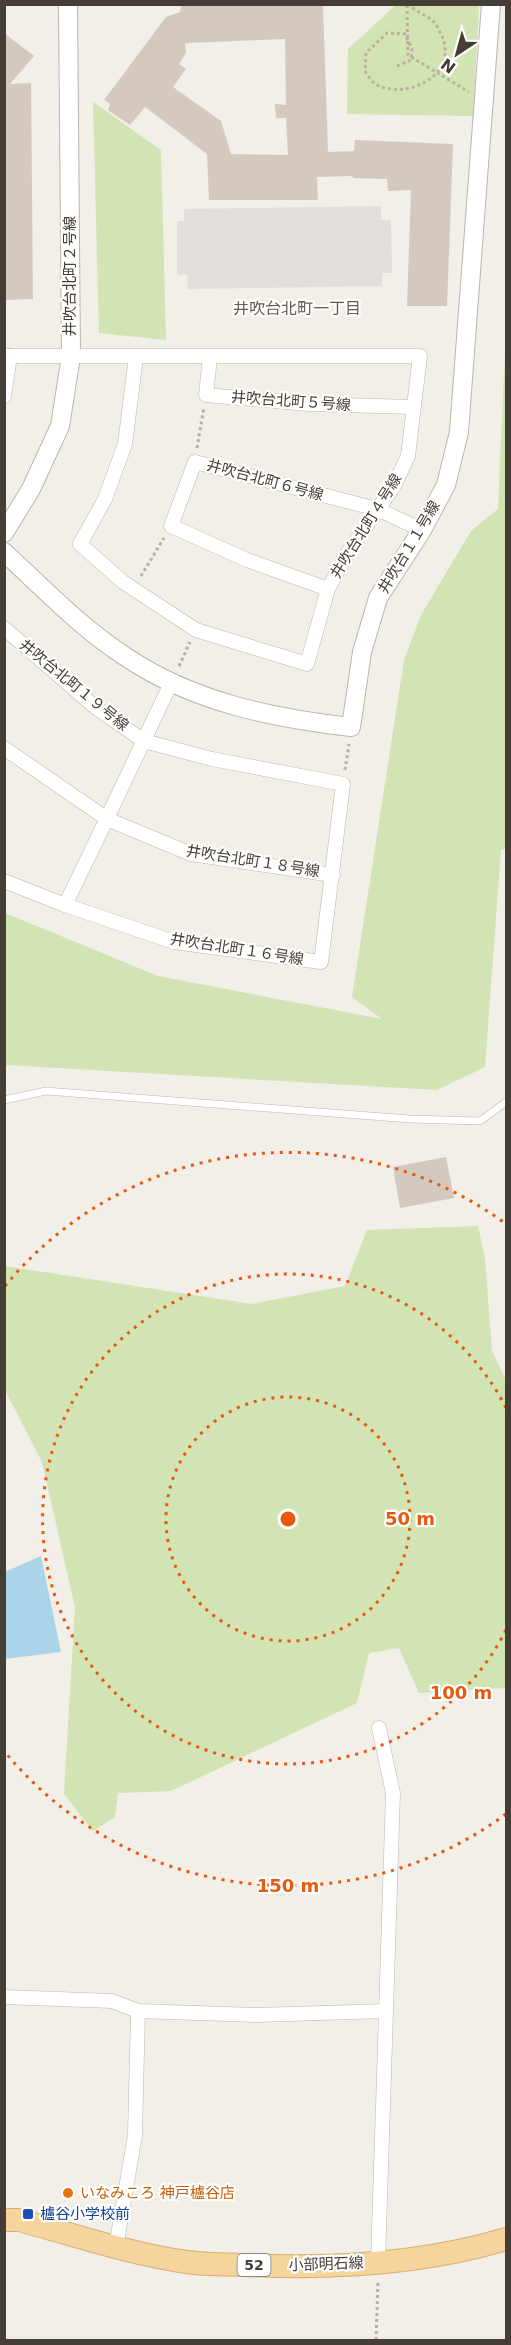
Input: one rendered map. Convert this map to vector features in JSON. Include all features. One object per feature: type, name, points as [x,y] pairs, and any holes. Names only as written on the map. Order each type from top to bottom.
[{"type":"main road","name":"小部明石線","points":[[4,2220],[20,2220],[116,2247],[188,2262],[279,2266],[340,2266],[378,2262],[468,2251],[507,2239]]},
{"type":"street","name":"井吹台北町２号線","points":[[4,533],[31,489],[60,426],[71,356],[68,4]]},
{"type":"street","name":"井吹台１１号線","points":[[351,727],[362,652],[378,598],[422,530],[446,485],[459,432],[471,245],[491,4]]},
{"type":"street","name":"井吹台北町４号線","points":[[7,356],[420,356],[408,456],[394,486],[350,549],[328,589],[307,664],[196,630],[133,589],[80,544],[105,499],[125,444],[136,357]]},
{"type":"street","points":[[4,396],[7,356]]},
{"type":"street","points":[[206,395],[210,357]]},
{"type":"street","name":"井吹台北町５号線","points":[[206,395],[309,404],[413,407]]},
{"type":"street","name":"井吹台北町６号線","points":[[171,526],[195,462],[377,509],[422,530]]},
{"type":"street","points":[[171,526],[247,560],[328,589]]},
{"type":"street","points":[[4,552],[75,618],[125,657],[171,683],[234,706],[291,720],[351,727]]},
{"type":"street","name":"井吹台北町１９号線","points":[[4,628],[95,707],[144,741]]},
{"type":"street","points":[[4,881],[65,905],[171,683]]},
{"type":"street","points":[[144,741],[212,759],[343,784]]},
{"type":"street","name":"井吹台北町１８号線","points":[[4,748],[107,819],[190,854],[333,874]]},
{"type":"street","name":"井吹台北町１６号線","points":[[65,905],[174,942],[321,962],[343,784]]},
{"type":"street","points":[[378,2262],[393,1793],[379,1728]]},
{"type":"street","points":[[4,1998],[112,2001],[138,2011],[256,2015],[385,2011]]},
{"type":"street","points":[[116,2247],[135,2135],[138,2011]]},
{"type":"lane","points":[[4,1100],[46,1091],[410,1119],[480,1121],[507,1102]]},
{"type":"path","points":[[407,5],[408,55],[467,92],[485,95]]},
{"type":"path","points":[[398,66],[411,60],[412,49],[407,38],[400,32],[387,33],[366,53],[365,71],[376,85],[395,89],[420,84],[438,73],[446,62],[445,43],[434,22],[407,5]]},
{"type":"path","points":[[195,462],[206,395]]},
{"type":"path","points":[[133,589],[171,526]]},
{"type":"path","points":[[171,683],[196,630]]},
{"type":"path","points":[[343,784],[351,727]]},
{"type":"path","points":[[376,2340],[378,2262]]},
{"type":"green space","points":[[396,5],[479,5],[473,116],[347,114],[348,49]]},
{"type":"green space","points":[[93,102],[161,150],[166,340],[99,333]]},
{"type":"green space","points":[[506,329],[506,849],[501,850],[485,1067],[437,1090],[5,1065],[5,913],[158,976],[382,1019],[352,997],[404,660],[421,615],[471,531],[498,509]]},
{"type":"green space","points":[[478,1226],[485,1259],[492,1351],[506,1380],[506,1688],[419,1693],[399,1648],[369,1653],[357,1703],[171,1791],[118,1793],[115,1817],[93,1831],[64,1794],[75,1607],[42,1462],[5,1390],[5,1266],[252,1304],[345,1286],[367,1230]]},
{"type":"shaded area","points":[[381,206],[381,220],[391,220],[392,273],[382,273],[382,286],[188,289],[187,274],[177,275],[177,221],[184,221],[184,209]]},
{"type":"water","points":[[41,1556],[61,1652],[5,1659],[5,1572]]},
{"type":"building","points":[[323,5],[328,152],[354,151],[355,140],[453,144],[447,306],[407,306],[411,190],[388,191],[387,179],[352,178],[353,176],[317,177],[318,200],[209,200],[207,154],[145,107],[130,125],[108,110],[110,104],[104,100],[166,17],[180,12],[181,6]],"holes":[[[285,39],[286,105],[275,104],[276,118],[286,118],[288,155],[231,154],[221,121],[173,87],[186,69],[179,64],[186,53],[185,43]]]},
{"type":"building","points":[[4,33],[34,56],[10,84],[31,83],[33,299],[4,300]]},
{"type":"building","points":[[446,1157],[454,1198],[400,1208],[393,1167]]},
{"type":"place","name":"いなみころ 神戸櫨谷店","points":[[68,2193]]},
{"type":"place","name":"櫨谷小学校前","points":[[28,2214]]},
{"type":"district","name":"井吹台北町一丁目","points":[[297,308]]}]
